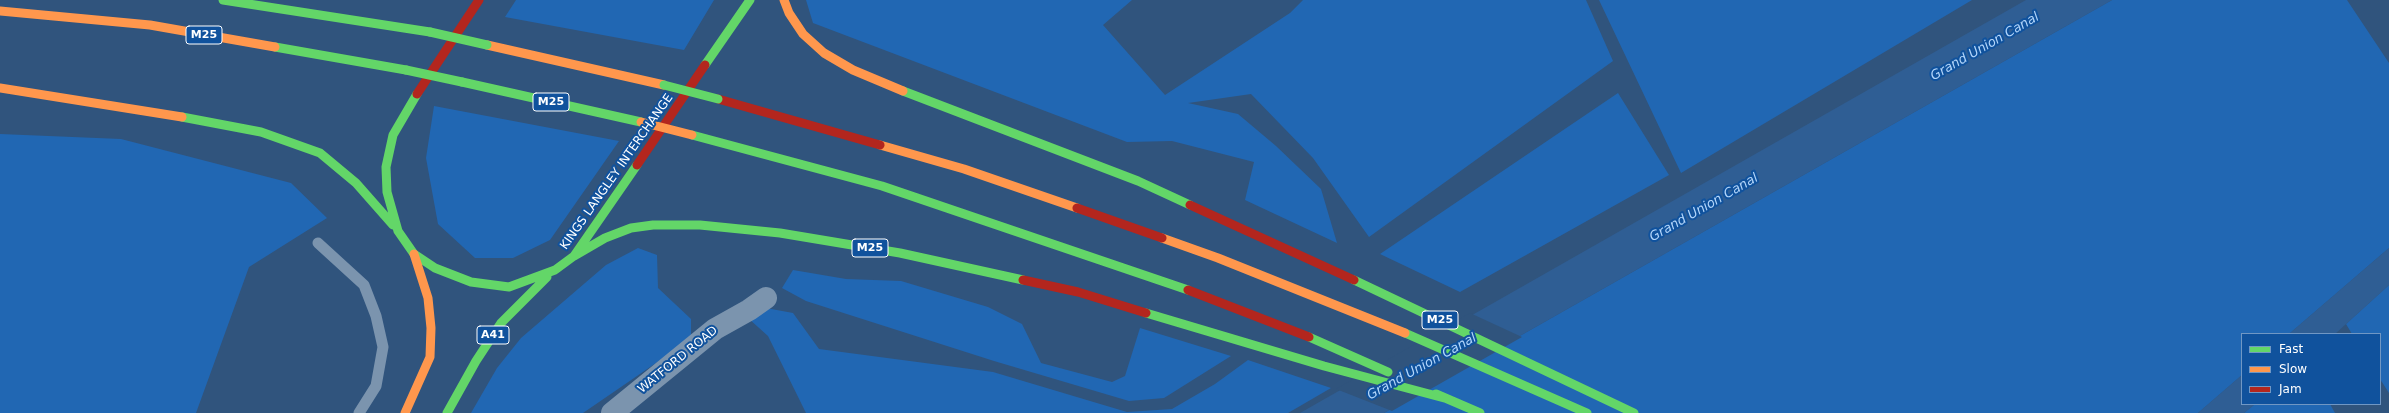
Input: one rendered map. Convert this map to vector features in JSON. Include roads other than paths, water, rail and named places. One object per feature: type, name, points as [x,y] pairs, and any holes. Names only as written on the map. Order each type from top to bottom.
[{"type":"highway","name":"M25","points":[[223,0],[430,32],[664,85],[964,169],[1218,258],[1446,349],[1587,413]]},
{"type":"highway","name":"KINGS LANGLEY INTERCHANGE","points":[[479,0],[406,111],[393,135],[386,167],[387,192],[398,231],[414,254],[435,268],[471,282],[509,287],[532,280],[555,270],[574,256],[750,0]]},
{"type":"highway","name":"M25","points":[[784,0],[789,14],[803,34],[824,53],[852,70],[890,86],[1138,180],[1425,312],[1634,413]]},
{"type":"highway","name":"M25","points":[[0,11],[150,25],[406,70],[641,122],[882,186],[1190,292],[1318,340],[1480,413]]},
{"type":"highway","points":[[0,88],[168,114],[261,132],[320,153],[337,165],[356,183],[398,231]]},
{"type":"highway","name":"M25","points":[[574,256],[618,233],[631,228],[653,225],[700,225],[780,233],[900,253],[1078,292],[1166,319],[1448,399]]},
{"type":"highway","points":[[405,413],[430,356],[431,328],[428,298],[414,254]]},
{"type":"highway","name":"A41","points":[[447,413],[476,360],[501,323],[555,270]]},
{"type":"street","name":"WATFORD ROAD","points":[[612,413],[715,328],[749,310],[766,298]]},
{"type":"lane","points":[[318,243],[364,284],[376,316],[383,347],[376,386],[360,413]]},
{"type":"water","name":"Grand Union Canal","points":[[2026,0],[2112,0],[1384,413],[1300,413]]},
{"type":"water","points":[[2389,248],[2389,285],[2336,333],[2290,333]]},
{"type":"water","points":[[2241,376],[2241,405],[2254,405],[2244,413],[2198,413]]}]
